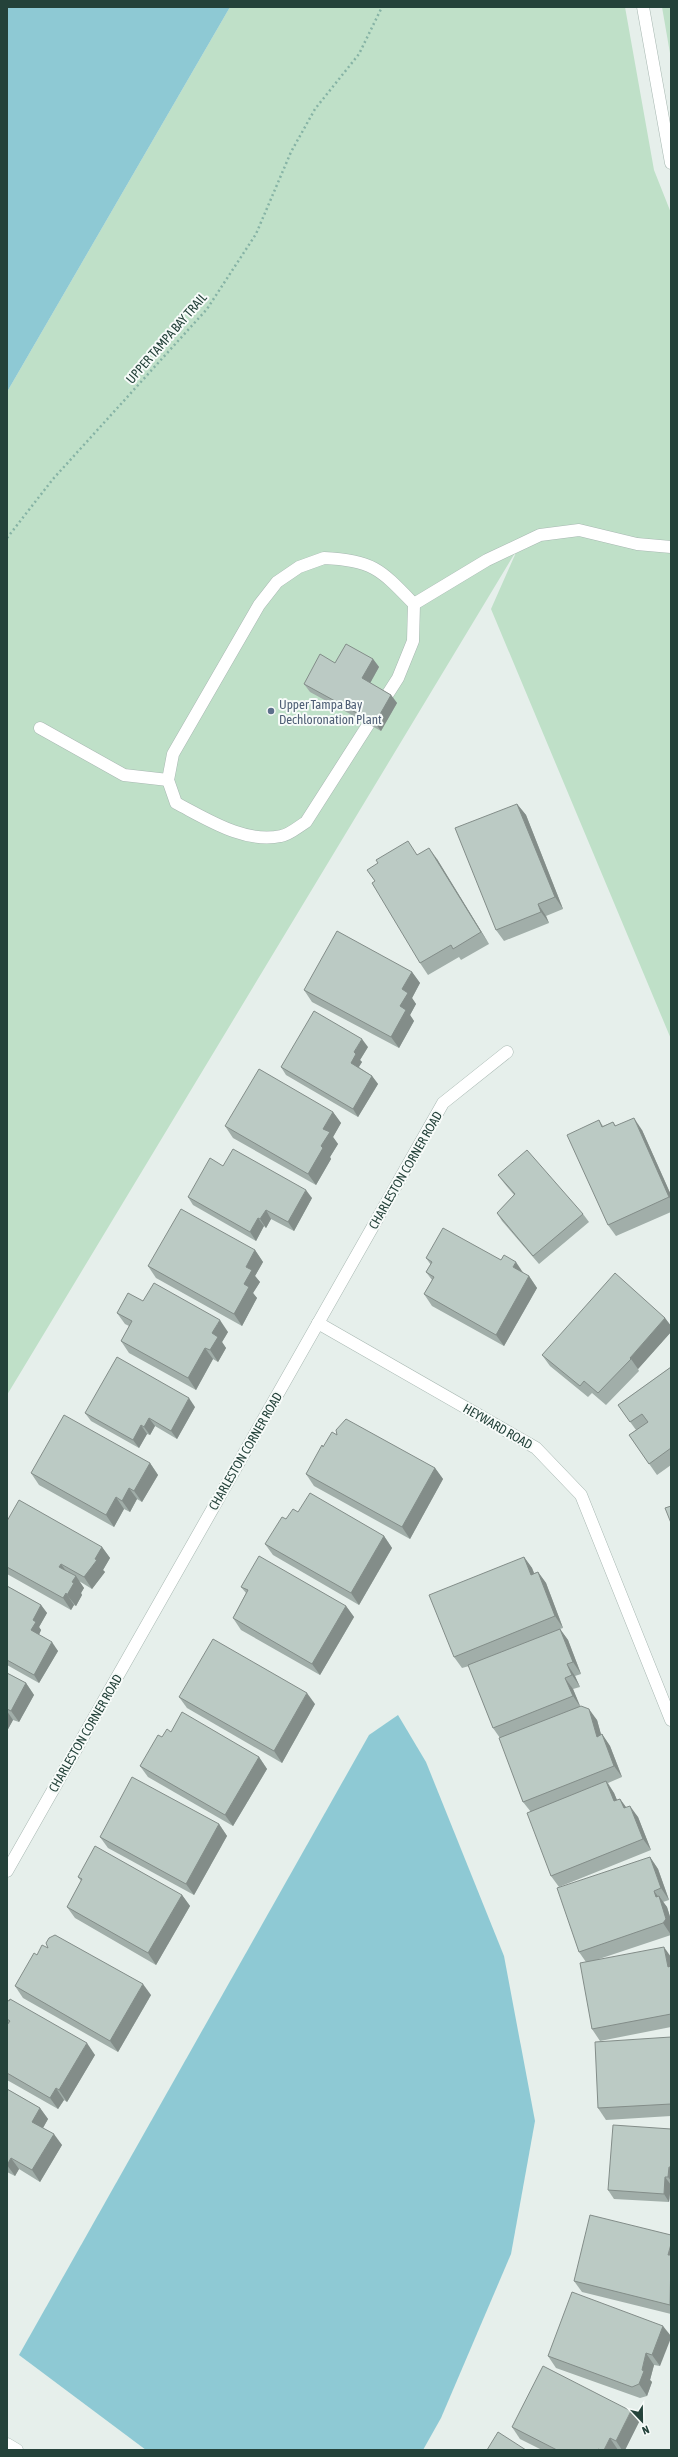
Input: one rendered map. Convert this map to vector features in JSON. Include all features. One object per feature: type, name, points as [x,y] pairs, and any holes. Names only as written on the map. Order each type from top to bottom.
[{"type":"street","points":[[644,7],[671,163]]},
{"type":"street","points":[[414,604],[487,560],[540,535],[579,530],[637,544],[671,547]]},
{"type":"street","points":[[324,558],[353,559],[375,568],[414,604],[412,641],[398,678],[306,822],[282,836],[253,837],[213,823],[176,803],[168,780],[173,754],[259,606],[277,582],[298,567],[324,558]]},
{"type":"street","points":[[40,728],[124,775],[168,780]]},
{"type":"street","name":"CHARLESTON CORNER ROAD","points":[[7,1871],[443,1103],[507,1052]]},
{"type":"street","name":"HEYWARD ROAD","points":[[318,1323],[536,1448],[581,1494],[671,1720]]},
{"type":"street","points":[[7,2444],[17,2450]]},
{"type":"path","name":"UPPER TAMPA BAY TRAIL","points":[[7,538],[53,479],[207,309],[256,234],[291,152],[315,109],[359,54],[382,7]]},
{"type":"green space","points":[[230,7],[625,7],[654,170],[671,213],[671,1039],[491,609],[518,548],[7,1395],[7,392]]},
{"type":"green space","points":[[662,7],[671,7],[671,59]]},
{"type":"water","points":[[7,7],[230,7],[7,392]]},
{"type":"water","points":[[398,1715],[426,1762],[504,1956],[535,2121],[511,2254],[441,2418],[423,2450],[146,2450],[19,2355],[369,1735]]},
{"type":"building","points":[[346,644],[373,659],[362,678],[391,695],[375,723],[304,684],[320,654],[335,663]]},
{"type":"building","points":[[517,804],[555,897],[538,904],[541,912],[496,930],[455,828]]},
{"type":"building","points":[[408,841],[417,855],[429,848],[481,932],[453,949],[451,945],[420,963],[372,883],[375,881],[367,870],[378,863],[376,860]]},
{"type":"building","points":[[337,931],[412,972],[402,989],[408,993],[400,1006],[406,1010],[391,1037],[304,990]]},
{"type":"building","points":[[314,1011],[362,1039],[354,1052],[356,1054],[351,1063],[372,1076],[353,1109],[281,1067]]},
{"type":"building","points":[[259,1069],[333,1112],[323,1129],[330,1132],[321,1146],[323,1148],[308,1174],[225,1126]]},
{"type":"building","points":[[634,1118],[669,1197],[608,1225],[567,1135],[599,1120],[602,1127],[613,1122],[615,1126]]},
{"type":"building","points":[[233,1149],[306,1190],[288,1222],[266,1210],[260,1219],[258,1218],[250,1232],[188,1197],[210,1158],[223,1166]]},
{"type":"building","points":[[527,1150],[583,1214],[533,1256],[497,1213],[515,1194],[498,1175]]},
{"type":"building","points":[[181,1209],[255,1250],[246,1267],[252,1270],[244,1284],[249,1287],[234,1314],[148,1266]]},
{"type":"building","points":[[443,1228],[501,1260],[504,1255],[516,1262],[513,1267],[529,1276],[496,1335],[424,1294],[434,1277],[426,1272],[432,1262],[426,1258]]},
{"type":"building","points":[[615,1273],[665,1318],[630,1358],[631,1359],[598,1393],[584,1381],[580,1386],[542,1355]]},
{"type":"building","points":[[154,1283],[220,1320],[212,1333],[218,1337],[210,1350],[205,1348],[188,1378],[121,1341],[132,1321],[117,1313],[128,1293],[143,1301]]},
{"type":"building","points":[[117,1357],[189,1398],[171,1431],[149,1418],[144,1427],[141,1425],[133,1440],[85,1413]]},
{"type":"building","points":[[671,1367],[671,1448],[649,1464],[629,1435],[648,1422],[642,1414],[630,1422],[618,1405]]},
{"type":"building","points":[[64,1415],[150,1463],[134,1491],[129,1488],[122,1501],[116,1497],[106,1515],[31,1473]]},
{"type":"building","points":[[346,1419],[435,1468],[402,1527],[306,1474],[322,1445],[323,1447],[332,1432],[337,1435],[336,1430]]},
{"type":"building","points":[[310,1493],[384,1536],[351,1593],[265,1544],[282,1517],[286,1519],[293,1509],[298,1512]]},
{"type":"building","points":[[19,1500],[102,1547],[95,1559],[97,1560],[84,1577],[61,1564],[59,1567],[76,1576],[67,1595],[66,1593],[63,1598],[7,1567],[7,1521]]},
{"type":"building","points":[[671,1506],[671,1523],[665,1508]]},
{"type":"building","points":[[259,1556],[346,1606],[312,1664],[233,1618],[248,1590],[241,1587]]},
{"type":"building","points":[[524,1557],[531,1575],[538,1572],[555,1616],[454,1657],[429,1595]]},
{"type":"building","points":[[7,1586],[41,1605],[33,1620],[36,1622],[31,1630],[52,1642],[34,1675],[7,1660]]},
{"type":"building","points":[[560,1629],[573,1662],[567,1664],[572,1675],[565,1678],[573,1696],[493,1728],[468,1665]]},
{"type":"building","points":[[213,1639],[307,1693],[274,1751],[179,1697]]},
{"type":"building","points":[[7,1673],[26,1683],[11,1711],[7,1709]]},
{"type":"building","points":[[581,1706],[589,1709],[597,1737],[602,1734],[614,1766],[523,1802],[499,1738]]},
{"type":"building","points":[[182,1712],[259,1757],[225,1815],[140,1766],[158,1735],[162,1737],[167,1729],[171,1732]]},
{"type":"building","points":[[132,1777],[219,1824],[186,1884],[100,1837]]},
{"type":"building","points":[[606,1781],[614,1801],[620,1799],[624,1808],[630,1806],[643,1839],[551,1876],[527,1813]]},
{"type":"building","points":[[95,1846],[182,1895],[148,1953],[67,1907],[82,1879],[78,1877]]},
{"type":"building","points":[[650,1857],[661,1888],[654,1891],[656,1897],[659,1896],[666,1919],[663,1923],[579,1952],[557,1888]]},
{"type":"building","points":[[55,1935],[143,1984],[110,2041],[15,1986],[34,1953],[37,1955],[42,1945],[48,1948],[46,1943],[49,1938]]},
{"type":"building","points":[[664,1947],[668,1967],[671,1966],[671,2014],[592,2029],[580,1963]]},
{"type":"building","points":[[10,1999],[87,2043],[59,2090],[56,2088],[50,2098],[7,2073],[7,2025],[10,2021],[7,2019],[7,2000],[9,2001]]},
{"type":"building","points":[[671,2037],[671,2104],[598,2108],[595,2042]]},
{"type":"building","points":[[7,2089],[40,2108],[32,2122],[54,2134],[32,2170],[11,2158],[7,2165]]},
{"type":"building","points":[[613,2125],[671,2129],[671,2167],[669,2167],[668,2177],[665,2177],[664,2194],[608,2190]]},
{"type":"building","points":[[590,2215],[671,2235],[671,2244],[668,2255],[671,2255],[670,2305],[574,2281]]},
{"type":"building","points":[[572,2292],[663,2326],[652,2355],[646,2353],[642,2370],[644,2371],[639,2384],[632,2387],[548,2356]]},
{"type":"building","points":[[543,2366],[631,2411],[616,2441],[610,2438],[604,2450],[557,2450],[512,2427]]},
{"type":"building","points":[[498,2432],[526,2450],[487,2450]]},
{"type":"place","name":"Upper Tampa Bay Dechloronation Plant","points":[[271,711]]}]
